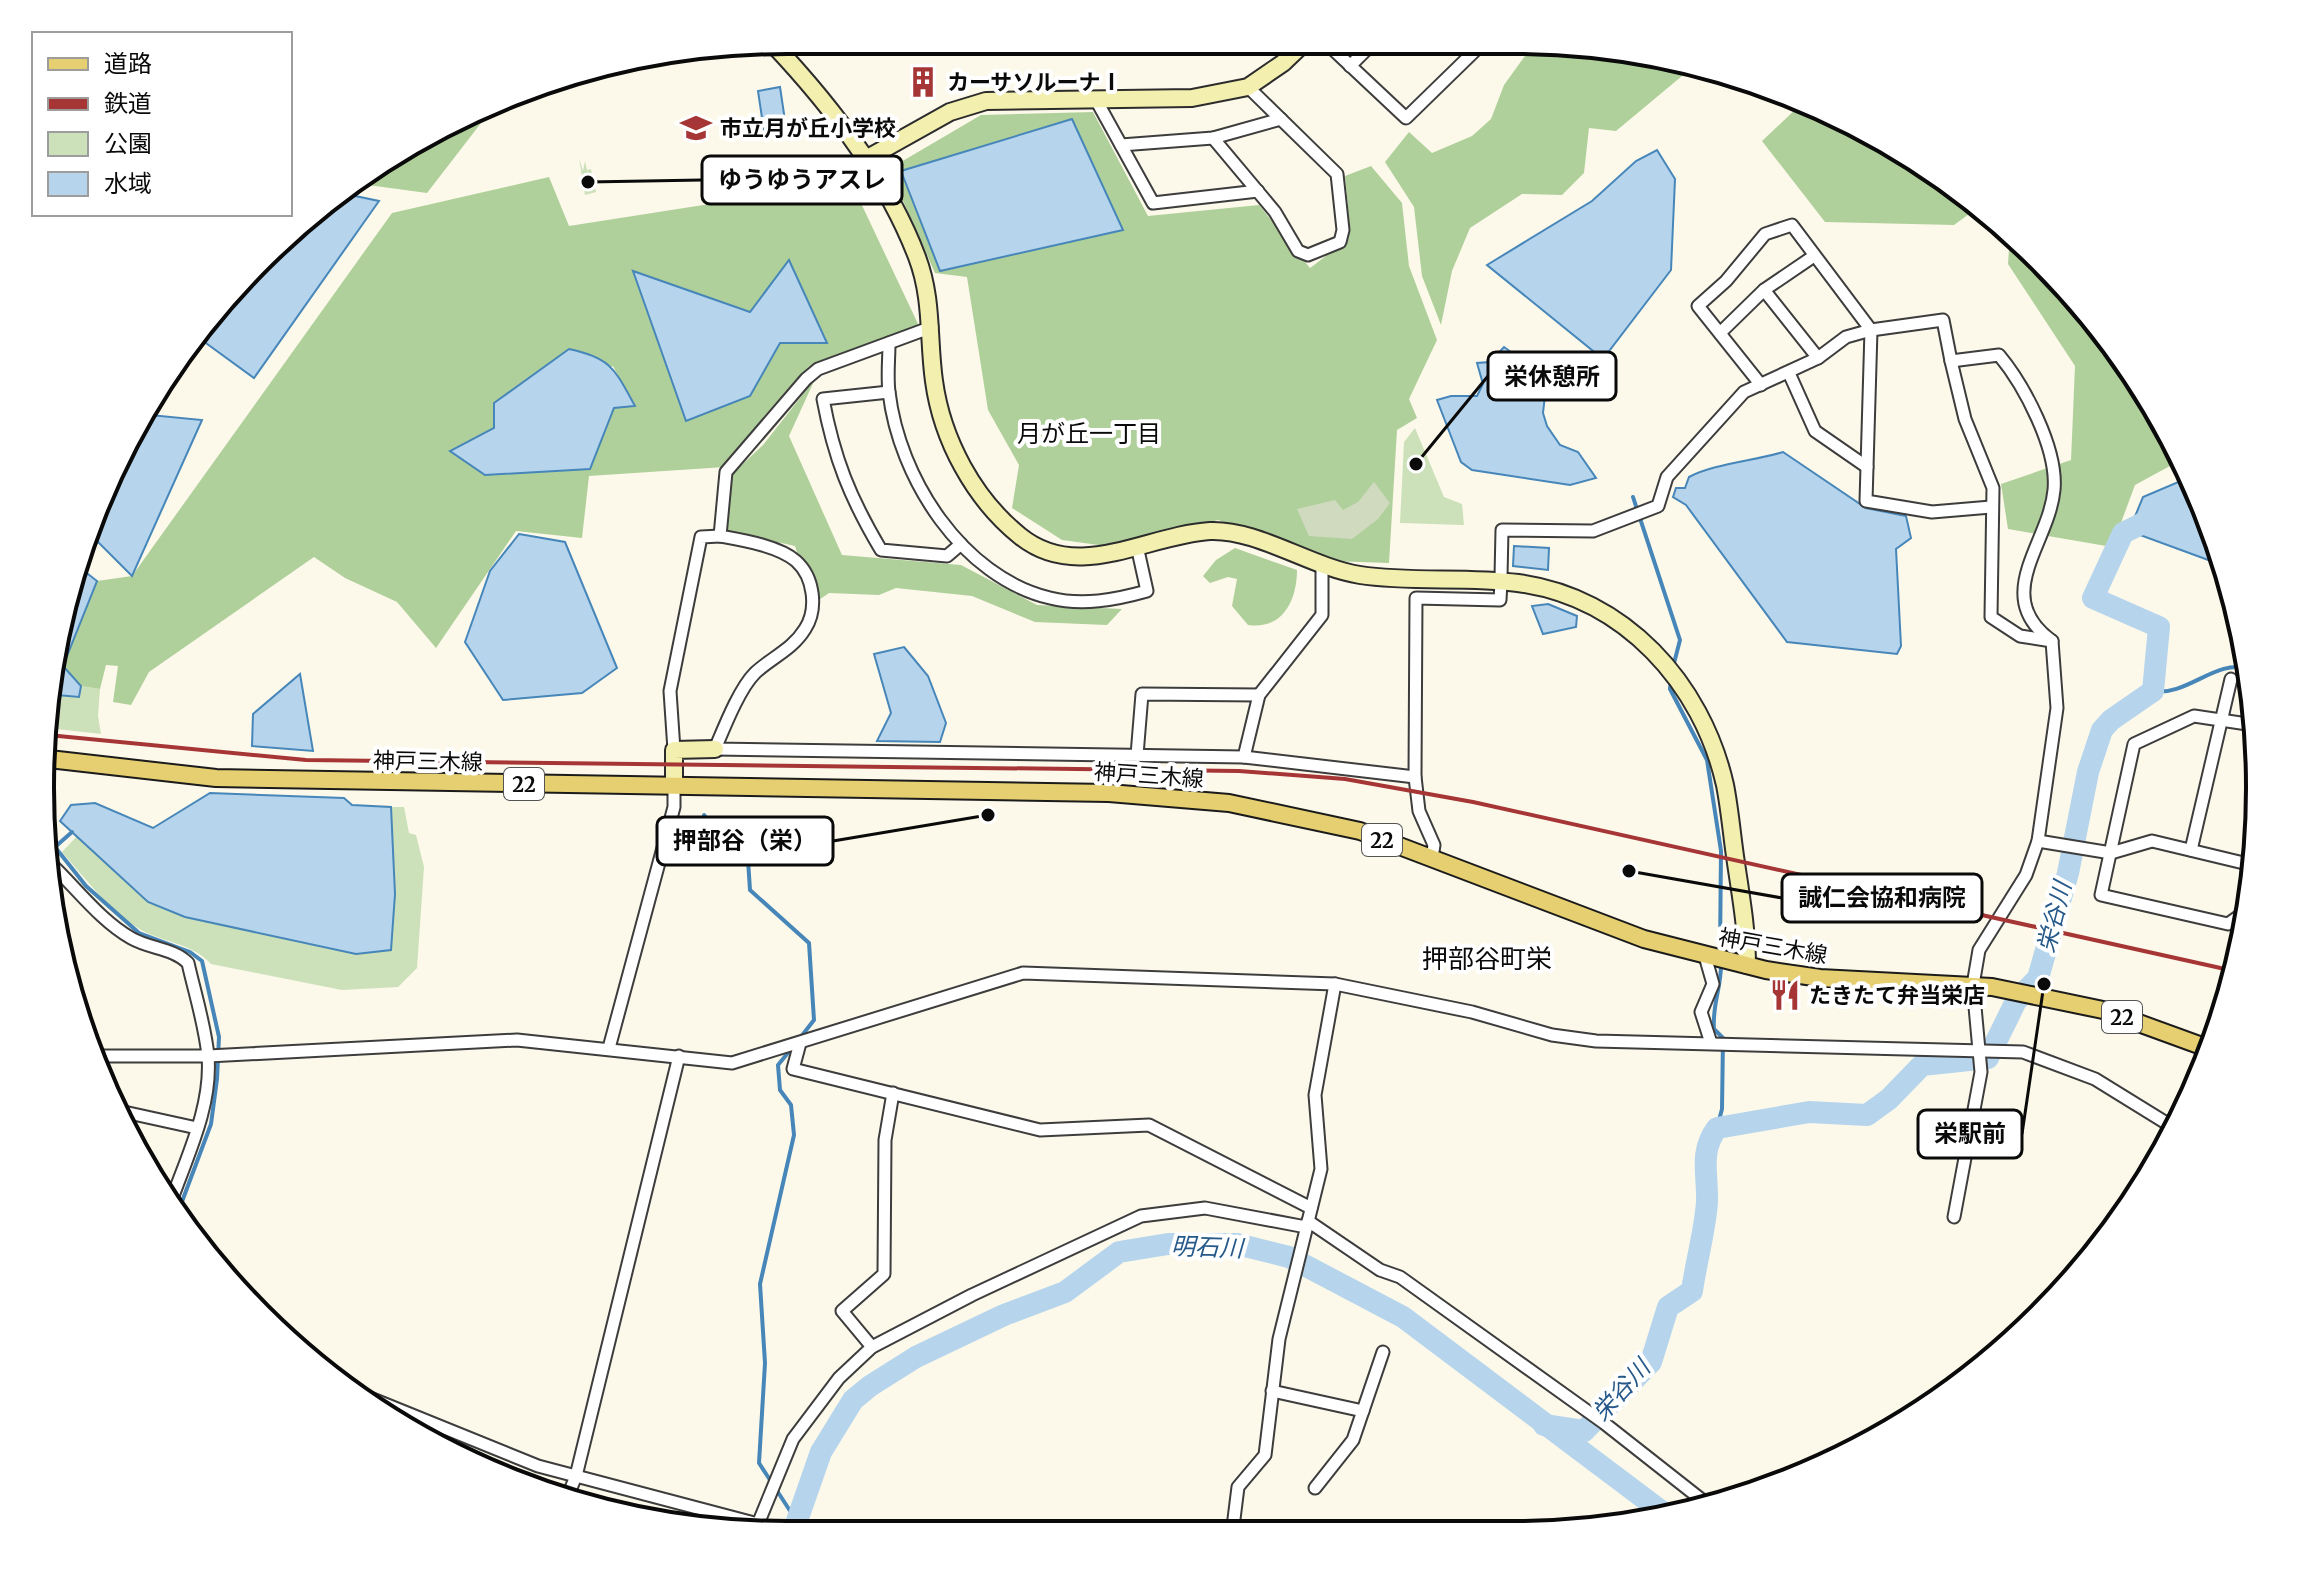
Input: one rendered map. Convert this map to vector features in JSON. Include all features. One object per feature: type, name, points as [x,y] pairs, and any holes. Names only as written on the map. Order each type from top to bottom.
[{"type":"main road","name":"神戸三木線","points":[[55,760],[216,778],[674,783],[1109,793],[1229,803],[1360,831],[1644,939],[1715,958],[1820,978],[1973,985],[2013,991],[2103,1010],[2199,1045]]},
{"type":"street","points":[[782,54],[813,87],[866,159],[917,257],[932,327],[933,380],[946,433],[983,500],[1022,538],[1052,555],[1090,557],[1195,533],[1232,532],[1322,567],[1363,575],[1501,580],[1588,601],[1638,636],[1679,677],[1704,726],[1724,783],[1747,965]]},
{"type":"street","points":[[866,159],[950,112],[986,101],[1192,98],[1248,87],[1292,54]]},
{"type":"street","points":[[1338,54],[1406,118],[1472,54]]},
{"type":"street","points":[[1350,66],[1362,54]]},
{"type":"street","points":[[1213,138],[1283,221],[1298,251],[1308,255],[1340,242],[1343,230],[1337,174],[1248,87]]},
{"type":"street","points":[[1095,98],[1153,203],[1258,191]]},
{"type":"street","points":[[1121,145],[1213,138],[1281,119]]},
{"type":"street","points":[[1761,385],[1698,306],[1726,281],[1765,234],[1792,225],[1871,330],[1866,501],[1932,512],[1991,507]]},
{"type":"street","points":[[1720,333],[1764,290],[1814,256]]},
{"type":"street","points":[[1764,290],[1818,358]]},
{"type":"street","points":[[1432,858],[1434,845],[1419,811],[1415,777],[1416,598],[1500,600],[1502,530],[1593,531],[1658,506],[1667,477],[1744,392],[1818,358],[1846,337],[1871,330],[1943,320],[1965,419],[1993,488],[1991,617],[2020,636],[2052,641]]},
{"type":"street","points":[[720,536],[726,472],[806,379],[818,369],[932,327]]},
{"type":"street","points":[[889,343],[889,392],[901,446],[923,491],[961,544],[1000,578],[1050,598],[1093,602],[1147,591],[1137,546]]},
{"type":"street","points":[[1951,361],[1999,355],[2016,376],[2051,453],[2054,491],[2024,578],[2023,601],[2038,631],[2052,641]]},
{"type":"street","points":[[1789,373],[1815,431],[1867,467]]},
{"type":"street","points":[[889,392],[823,399],[833,451],[853,503],[881,550],[947,556],[961,544]]},
{"type":"street","points":[[609,1048],[674,807],[670,691],[679,635],[701,537],[720,536],[768,549],[796,561],[812,589],[813,604],[807,627],[789,649],[753,675],[715,749]]},
{"type":"street","points":[[1244,757],[1259,695],[1322,615],[1322,567]]},
{"type":"street","points":[[1954,1217],[1980,1055],[1973,985],[1979,950],[2026,875],[2038,841],[2057,708],[2052,641]]},
{"type":"street","points":[[2191,850],[2231,679]]},
{"type":"street","points":[[1137,755],[1142,694],[1259,695]]},
{"type":"street","points":[[2234,920],[2228,924],[2101,895],[2134,744],[2194,716],[2243,723]]},
{"type":"street","points":[[674,750],[1244,757],[1415,777]]},
{"type":"street","points":[[2038,841],[2111,853],[2152,841],[2242,862]]},
{"type":"street","points":[[59,872],[115,927],[133,939],[178,953],[188,963],[208,1056],[206,1093],[175,1190]]},
{"type":"street","points":[[1714,1043],[1701,1012],[1713,984],[1715,958]]},
{"type":"street","points":[[105,1056],[208,1056],[517,1040],[732,1063],[1023,973],[1335,984],[1472,1012],[1552,1035],[1596,1041],[1732,1043],[1980,1055],[2000,1049],[2036,1055],[2095,1079],[2165,1122]]},
{"type":"street","points":[[1234,1521],[1238,1487],[1265,1455],[1279,1339],[1321,1169],[1315,1095],[1335,984]]},
{"type":"street","points":[[800,1043],[793,1069],[1040,1130],[1149,1125],[1311,1208]]},
{"type":"street","points":[[571,1488],[679,1056]]},
{"type":"street","points":[[872,1347],[842,1311],[884,1274],[885,1140],[893,1093]]},
{"type":"street","points":[[131,1113],[197,1128]]},
{"type":"street","points":[[760,1520],[793,1439],[839,1378],[872,1347],[972,1295],[1141,1216],[1205,1208],[1307,1224],[1380,1270],[1400,1277],[1604,1423],[1698,1497]]},
{"type":"street","points":[[1315,1488],[1353,1440],[1383,1352]]},
{"type":"street","points":[[1272,1391],[1363,1411]]},
{"type":"street","points":[[402,1411],[538,1466],[739,1519]]},
{"type":"green space","points":[[1526,55],[1608,60],[1685,75],[1616,131],[1589,128],[1584,173],[1562,195],[1522,194],[1470,228],[1452,271],[1441,325],[1422,276],[1414,207],[1385,162],[1409,132],[1432,153],[1472,136],[1491,119],[1504,85]]},
{"type":"green space","points":[[1794,111],[1879,152],[1969,214],[1954,225],[1825,222],[1762,141]]},
{"type":"green space","points":[[1093,112],[1148,216],[1259,205],[1310,268],[1336,247],[1347,230],[1345,176],[1371,166],[1402,203],[1409,266],[1437,340],[1409,399],[1417,418],[1397,430],[1389,563],[1330,561],[1218,520],[1113,547],[1062,540],[1012,508],[1019,465],[988,410],[967,277],[935,273],[889,169],[981,115]]},
{"type":"green space","points":[[482,121],[427,193],[370,185],[421,152]]},
{"type":"green space","points":[[579,158],[583,171],[585,161],[587,170],[591,169],[596,192],[585,195]]},
{"type":"green space","points":[[549,177],[569,226],[851,182],[919,326],[808,367],[725,467],[589,476],[582,538],[516,531],[436,648],[397,602],[345,578],[314,557],[149,672],[131,705],[113,702],[118,666],[106,665],[100,689],[81,686],[64,668],[97,581],[132,576],[392,213]],"holes":[[[634,272],[750,312],[780,343],[750,396]],[[613,366],[634,407],[614,407],[451,450]]]},
{"type":"green space","points":[[2009,248],[2064,304],[2094,341],[2148,421],[2171,465],[2135,485],[2112,547],[2008,529],[2001,484],[2071,460],[2075,366],[2008,264]]},
{"type":"green space","points":[[815,379],[789,436],[842,555],[961,565],[1037,605],[1122,609],[1107,625],[1035,622],[972,596],[896,588],[879,595],[829,593],[813,604],[795,546],[723,530],[732,474],[763,445]]},
{"type":"green space","points":[[1415,428],[1444,497],[1462,504],[1464,525],[1400,523],[1404,442]]},
{"type":"green space","points":[[1374,482],[1390,503],[1378,519],[1352,539],[1309,536],[1297,509],[1335,500],[1343,510],[1358,502]]},
{"type":"green space","points":[[1235,548],[1297,570],[1291,602],[1279,618],[1270,623],[1248,625],[1232,606],[1237,579],[1228,577],[1210,583],[1203,576],[1216,560]]},
{"type":"green space","points":[[81,686],[100,689],[98,716],[101,734],[57,729],[60,695],[78,697]]},
{"type":"green space","points":[[391,807],[404,807],[409,833],[416,835],[424,867],[417,968],[398,987],[342,990],[211,964],[195,951],[147,933],[127,921],[97,893],[62,852],[77,836],[148,901],[395,894]]},
{"type":"water","points":[[780,87],[787,134],[765,138],[758,91]]},
{"type":"water","points":[[1072,119],[1123,230],[940,271],[901,171]]},
{"type":"water","points":[[1657,150],[1675,179],[1671,270],[1603,359],[1487,265],[1592,201],[1636,161]]},
{"type":"water","points":[[355,196],[379,201],[254,378],[205,342],[236,304],[304,236]]},
{"type":"water","points":[[789,260],[827,343],[780,343],[750,396],[686,421],[633,271],[750,312]]},
{"type":"water","points":[[1504,347],[1547,378],[1543,413],[1547,426],[1560,445],[1578,452],[1596,478],[1570,485],[1472,470],[1461,462],[1437,400],[1451,396],[1477,396],[1483,384],[1477,363],[1490,362]]},
{"type":"water","points":[[569,349],[595,357],[611,367],[635,406],[614,408],[590,469],[485,475],[450,451],[494,428],[494,403]]},
{"type":"water","points":[[155,416],[202,420],[132,576],[97,541],[110,507]]},
{"type":"water","points":[[1783,452],[1866,508],[1906,516],[1911,538],[1896,549],[1901,646],[1897,654],[1787,642],[1686,505],[1673,497],[1676,488],[1685,488],[1689,477],[1721,466]]},
{"type":"water","points":[[2179,482],[2210,560],[2129,531],[2143,497]]},
{"type":"water","points":[[519,534],[565,542],[617,668],[582,693],[503,700],[465,642],[490,571]]},
{"type":"water","points":[[1514,546],[1549,548],[1548,570],[1513,566]]},
{"type":"water","points":[[87,573],[97,581],[65,660]]},
{"type":"water","points":[[1548,604],[1577,616],[1576,627],[1543,634],[1532,606]]},
{"type":"water","points":[[904,647],[928,676],[946,723],[940,742],[877,741],[891,713],[874,654]]},
{"type":"water","points":[[64,667],[81,686],[79,697],[60,695]]},
{"type":"water","points":[[300,674],[313,751],[252,746],[253,714]]},
{"type":"water","points":[[210,793],[344,798],[352,805],[391,807],[395,894],[391,950],[356,954],[185,917],[148,902],[60,821],[71,805],[95,803],[153,828]]},
{"type":"waterway","points":[[1633,497],[1680,640],[1673,667]]},
{"type":"waterway","name":"栄谷川","points":[[1544,1425],[1584,1431],[1651,1362],[1668,1307],[1692,1291],[1706,1213],[1706,1155],[1717,1128],[1809,1112],[1867,1115],[1889,1099],[1922,1065],[1988,1058],[2016,1001],[2038,978],[2068,873],[2088,772],[2102,730],[2111,720],[2153,691],[2159,627],[2093,598],[2123,533],[2187,501]]},
{"type":"waterway","points":[[2153,691],[2177,689],[2236,667]]},
{"type":"waterway","points":[[1671,679],[1670,689],[1707,760],[1721,851],[1720,952]]},
{"type":"waterway","points":[[704,815],[722,840],[748,860],[750,890],[809,943],[814,1020],[800,1038]]},
{"type":"waterway","points":[[57,845],[72,832]]},
{"type":"waterway","points":[[57,850],[86,886],[139,933],[190,952],[202,961],[219,1037],[217,1079],[211,1124],[182,1201]]},
{"type":"waterway","points":[[1717,1128],[1722,1109],[1723,1038],[1714,1029],[1714,1021],[1721,965]]},
{"type":"waterway","points":[[792,1048],[778,1065],[780,1090],[791,1105],[794,1135],[760,1284],[765,1363],[759,1463],[796,1520]]},
{"type":"waterway","name":"明石川","points":[[797,1521],[821,1452],[853,1400],[870,1386],[916,1357],[1004,1315],[1065,1292],[1119,1252],[1168,1244],[1237,1244],[1289,1257],[1403,1317],[1656,1507]]},
{"type":"railway","points":[[56,736],[306,760],[1239,771],[1345,779],[1473,802],[2223,969]]},
{"type":"place","name":"カーサソルーナⅠ","points":[[923,82]]},
{"type":"place","name":"市立月が丘小学校","points":[[696,128]]},
{"type":"place","name":"ゆうゆうアスレ","points":[[588,182]]},
{"type":"place","name":"栄休憩所","points":[[1416,464]]},
{"type":"place","name":"押部谷（栄）","points":[[988,815]]},
{"type":"place","name":"誠仁会協和病院","points":[[1629,871]]},
{"type":"place","name":"栄駅前","points":[[2044,984]]},
{"type":"place","name":"たきたて弁当栄店","points":[[1785,995]]},
{"type":"district","name":"月が丘一丁目","points":[[1089,433]]},
{"type":"district","name":"押部谷町栄","points":[[1487,958]]}]
